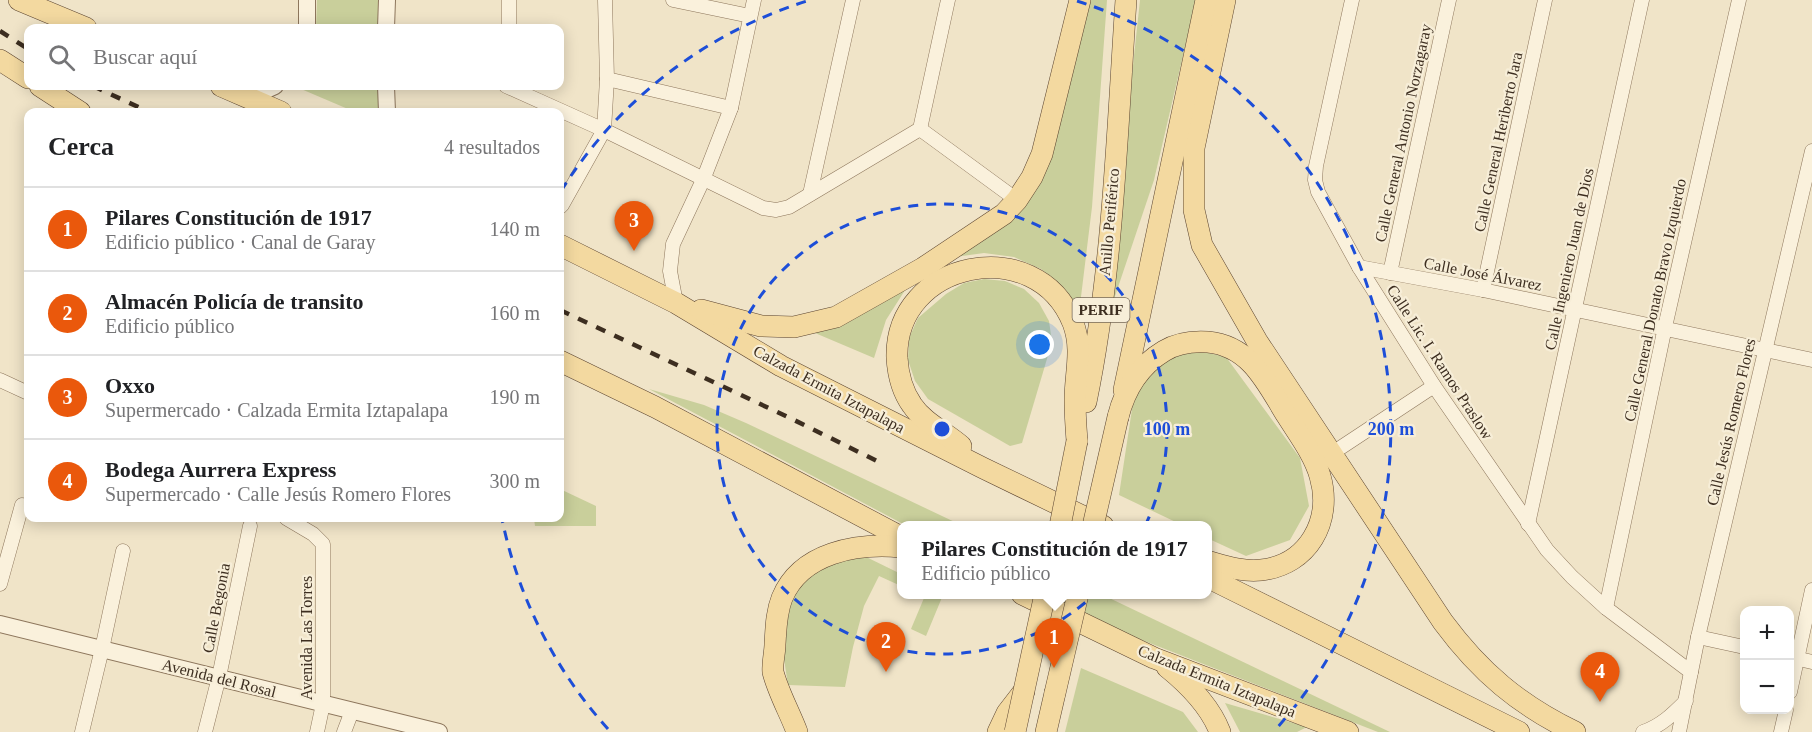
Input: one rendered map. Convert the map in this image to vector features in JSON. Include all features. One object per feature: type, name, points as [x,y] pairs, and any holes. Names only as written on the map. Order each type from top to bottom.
[{"type":"main road","points":[[19,0],[76,24]]},
{"type":"main road","points":[[676,303],[761,326],[794,327],[836,317],[923,268],[1004,214],[1017,200],[1032,177],[1042,154],[1080,0]]},
{"type":"main road","name":"Anillo Periférico","points":[[1077,441],[1096,352],[1114,177],[1126,0]]},
{"type":"main road","name":"PERIF","points":[[1094,521],[1206,0]]},
{"type":"main road","points":[[1226,0],[1194,148],[1194,210],[1202,245],[1257,341],[1464,651],[1494,681],[1541,714],[1575,732]]},
{"type":"main road","points":[[0,60],[24,75]]},
{"type":"main road","points":[[46,90],[74,108]]},
{"type":"main road","points":[[232,90],[271,108]]},
{"type":"main road","name":"Calzada Ermita Iztapalapa","points":[[564,247],[676,303],[781,366],[983,468],[1095,521]]},
{"type":"main road","points":[[983,468],[964,448],[913,408],[903,390],[900,377],[897,351],[900,326],[921,295],[949,277],[979,269],[1003,268],[1025,273],[1044,284],[1067,311],[1077,336],[1078,349],[1075,399],[1077,441]]},
{"type":"main road","points":[[1118,417],[1126,393],[1139,373],[1157,356],[1178,345],[1200,342],[1219,344],[1245,356],[1259,371],[1313,459],[1322,485],[1321,516],[1311,541],[1290,562],[1269,569],[1249,570],[1212,562]]},
{"type":"main road","points":[[564,363],[655,407],[897,535]]},
{"type":"main road","name":"PERIF","points":[[1061,521],[1077,441]]},
{"type":"main road","points":[[797,732],[773,670],[777,615],[787,589],[801,572],[829,555],[857,548],[897,547]]},
{"type":"main road","points":[[1212,579],[1519,732]]},
{"type":"main road","name":"Calzada Ermita Iztapalapa","points":[[1032,599],[1154,658],[1348,732]]},
{"type":"main road","points":[[1015,732],[1044,599]]},
{"type":"main road","points":[[1046,732],[1076,599]]},
{"type":"main road","points":[[1154,658],[1193,692],[1206,707],[1220,732]]},
{"type":"main road","points":[[998,732],[1007,713],[1024,691]]},
{"type":"main road","points":[[1055,693],[1056,732]]},
{"type":"street","points":[[307,0],[308,24]]},
{"type":"street","points":[[387,0],[389,24]]},
{"type":"street","points":[[509,0],[509,24]]},
{"type":"street","points":[[564,201],[604,130],[607,79],[605,0]]},
{"type":"street","points":[[673,0],[750,16]]},
{"type":"street","points":[[676,303],[670,271],[673,244],[703,180],[731,108],[754,0]]},
{"type":"street","points":[[810,194],[853,0]]},
{"type":"street","points":[[564,112],[762,208],[776,210],[789,207],[920,129],[948,0]]},
{"type":"street","name":"Calle Lic. I. Ramos Praslow","points":[[1352,0],[1315,180],[1318,192],[1359,267],[1434,386],[1547,550],[1606,608],[1691,672]]},
{"type":"street","name":"Calle General Antonio Norzagaray","points":[[1390,273],[1449,0]]},
{"type":"street","name":"Calle General Heriberto Jara","points":[[1483,290],[1545,0]]},
{"type":"street","name":"Calle Ingeniero Juan de Dios","points":[[1528,524],[1642,0]]},
{"type":"street","name":"Calle General Donato Bravo Izquierdo","points":[[1606,608],[1665,327],[1739,0]]},
{"type":"street","points":[[607,79],[731,108]]},
{"type":"street","points":[[247,90],[266,90]]},
{"type":"street","points":[[386,90],[387,108]]},
{"type":"street","points":[[516,90],[556,108]]},
{"type":"street","points":[[920,129],[1017,200]]},
{"type":"street","name":"Calle Jesús Romero Flores","points":[[1679,732],[1698,637],[1764,349],[1810,168],[1812,151]]},
{"type":"street","name":"Calle José Álvarez","points":[[1359,267],[1665,327],[1812,360]]},
{"type":"street","points":[[0,380],[24,391]]},
{"type":"street","points":[[1331,454],[1434,386]]},
{"type":"street","points":[[0,584],[22,505]]},
{"type":"street","name":"Avenida Las Torres","points":[[293,522],[313,534],[323,544],[323,704],[317,732]]},
{"type":"street","name":"Calle Begonia","points":[[205,732],[219,677],[250,526]]},
{"type":"street","points":[[82,732],[123,551]]},
{"type":"street","points":[[1794,654],[1812,590]]},
{"type":"street","name":"Avenida del Rosal","points":[[0,624],[439,732]]},
{"type":"street","points":[[1698,637],[1740,646]]},
{"type":"street","points":[[1794,658],[1812,663]]},
{"type":"street","points":[[1643,732],[1668,718],[1686,701]]},
{"type":"street","points":[[344,732],[352,711]]},
{"type":"street","points":[[1781,732],[1785,714]]},
{"type":"green space","points":[[317,0],[383,0],[383,24],[316,24]]},
{"type":"green space","points":[[1084,0],[1107,0],[1092,207],[1079,313],[1063,288],[1041,269],[1014,257],[984,253],[955,257],[1010,218]]},
{"type":"green space","points":[[1140,0],[1196,0],[1154,180],[1105,326]]},
{"type":"green space","points":[[303,90],[382,90],[383,108],[346,108]]},
{"type":"green space","points":[[984,279],[1005,281],[1024,289],[1039,303],[1049,321],[1052,342],[1022,443],[1010,446],[928,399],[915,381],[908,360],[909,338],[918,318],[946,294],[964,283]]},
{"type":"green space","points":[[907,287],[886,320],[874,358],[815,333]]},
{"type":"green space","points":[[1204,352],[1226,357],[1300,458],[1309,506],[1290,540],[1246,556],[1212,540],[1212,521],[1174,521],[1119,495],[1134,396],[1145,377],[1162,362],[1182,353]]},
{"type":"green space","points":[[649,389],[704,405],[746,423],[953,521],[897,521]]},
{"type":"green space","points":[[564,491],[596,506],[596,526],[535,526],[534,522],[564,522]]},
{"type":"green space","points":[[856,552],[897,572],[897,584],[879,576],[864,606],[845,687],[788,685],[784,659],[785,610],[808,571]]},
{"type":"green space","points":[[924,599],[941,599],[926,636],[911,629]]},
{"type":"green space","points":[[1053,599],[1111,599],[1390,732],[1378,732],[1129,635]]},
{"type":"green space","points":[[1081,668],[1183,712],[1198,732],[1065,732]]},
{"type":"green space","points":[[1225,703],[1307,727],[1297,732],[1240,732]]},
{"type":"railway","points":[[0,31],[24,46]]},
{"type":"railway","points":[[102,90],[140,108]]},
{"type":"railway","points":[[564,312],[883,464]]},
{"type":"place","name":"Oxxo","points":[[634,251]]},
{"type":"place","name":"Pilares Constitución de 1917","points":[[1054,668]]},
{"type":"place","name":"Almacén Policía de transito","points":[[886,672]]},
{"type":"place","name":"Bodega Aurrera Express","points":[[1600,702]]}]
